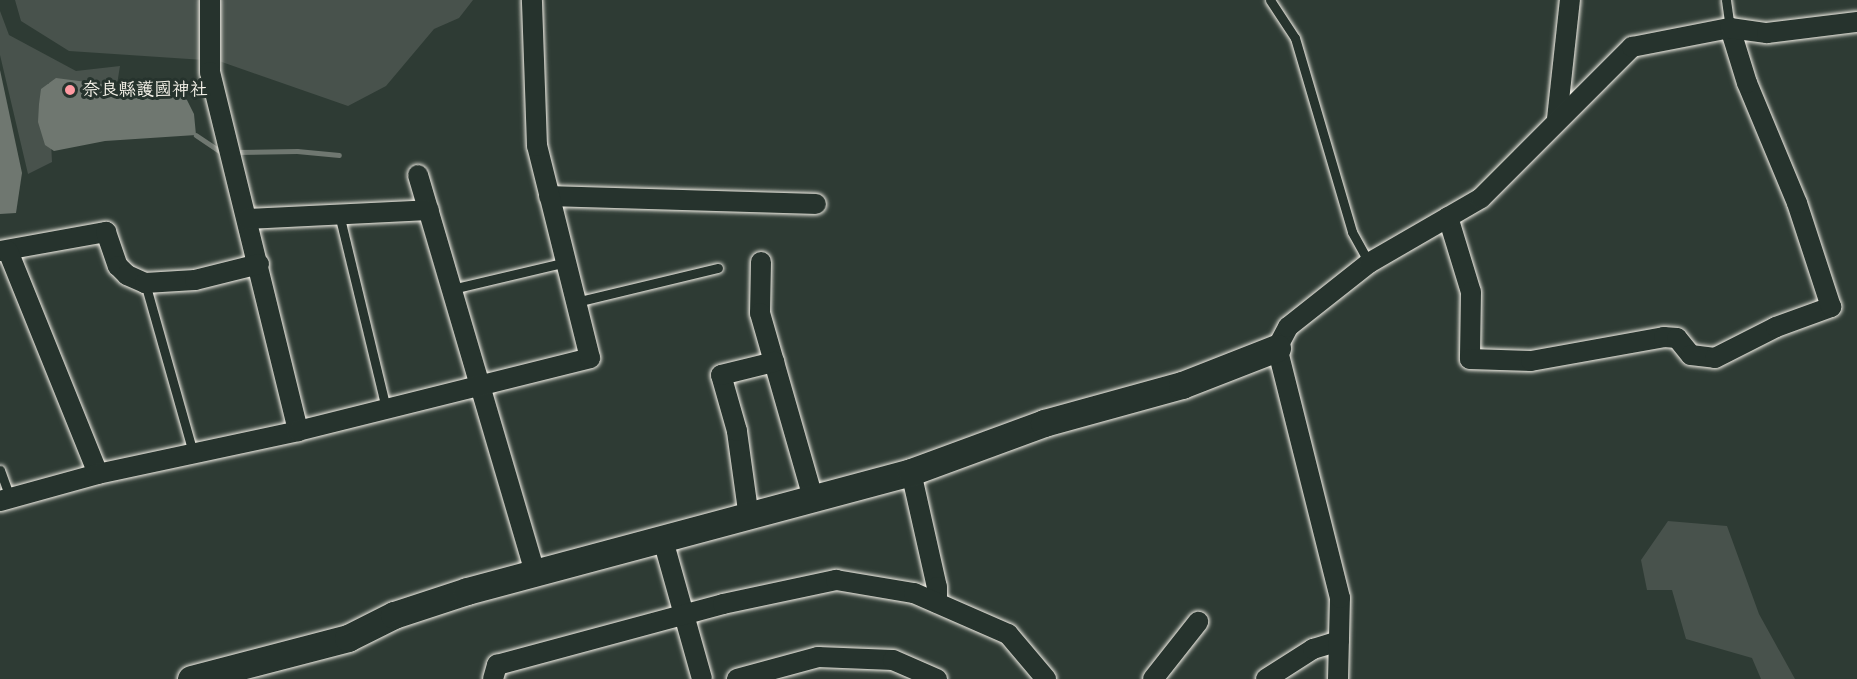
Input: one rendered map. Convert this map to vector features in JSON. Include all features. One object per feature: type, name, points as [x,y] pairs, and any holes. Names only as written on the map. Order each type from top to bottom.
[{"type":"street","points":[[210,0],[210,72],[232,152],[298,431]]},
{"type":"street","points":[[5,500],[98,474],[298,431],[590,358],[537,146],[532,0]]},
{"type":"street","points":[[1557,119],[1570,0]]},
{"type":"street","points":[[191,679],[348,638],[394,615],[535,572],[814,501],[911,472],[1044,423],[1182,385],[1277,348],[1288,327],[1369,263],[1481,198],[1557,119],[1632,47],[1730,28],[1767,33],[1857,22]]},
{"type":"street","points":[[1448,218],[1471,292],[1470,359],[1531,361],[1664,337],[1677,338],[1691,355],[1714,357],[1776,327],[1831,307],[1797,203],[1747,83],[1730,28]]},
{"type":"street","points":[[418,175],[535,572]]},
{"type":"street","points":[[549,196],[816,204]]},
{"type":"street","points":[[247,219],[429,210]]},
{"type":"street","points":[[98,474],[4,251],[105,232],[118,266],[126,275],[145,283],[195,280],[259,264]]},
{"type":"street","points":[[760,262],[760,314],[814,501]]},
{"type":"street","points":[[1277,348],[1340,598],[1338,679]]},
{"type":"street","points":[[749,518],[737,431],[721,375],[774,362]]},
{"type":"street","points":[[911,472],[937,587],[937,603]]},
{"type":"street","points":[[663,540],[702,679]]},
{"type":"street","points":[[493,679],[497,664],[684,614],[836,579],[914,593],[1008,634],[1046,679]]},
{"type":"street","points":[[1153,679],[1198,622]]},
{"type":"street","points":[[1266,679],[1313,649],[1339,641]]},
{"type":"street","points":[[746,678],[818,657],[893,660],[937,679]]},
{"type":"lane","points":[[1270,0],[1295,38],[1352,232],[1369,263]]},
{"type":"lane","points":[[1726,0],[1730,28]]},
{"type":"lane","points":[[339,214],[386,409]]},
{"type":"lane","points":[[452,290],[566,262]]},
{"type":"lane","points":[[576,302],[718,268]]},
{"type":"lane","points":[[145,283],[194,453]]},
{"type":"lane","points":[[0,470],[5,500]]},
{"type":"shaded area","name":"奈良縣護國神社","points":[[15,0],[473,0],[459,18],[434,29],[386,86],[348,106],[219,61],[69,51],[21,21]]},
{"type":"shaded area","points":[[0,11],[9,35],[76,71],[120,66],[115,97],[48,83],[52,162],[28,174],[0,55]]},
{"type":"shaded area","points":[[0,70],[22,173],[16,213],[0,214]]},
{"type":"shaded area","points":[[56,78],[178,94],[187,100],[194,114],[196,135],[105,141],[54,151],[45,145],[38,122],[41,89]]},
{"type":"shaded area","points":[[1668,521],[1727,526],[1759,614],[1795,679],[1761,679],[1752,658],[1686,639],[1672,590],[1647,590],[1641,560]]},
{"type":"waterway","points":[[196,135],[223,153]]},
{"type":"waterway","points":[[234,152],[297,151],[339,155]]},
{"type":"place","name":"奈良縣護國神社","points":[[70,90]]}]
